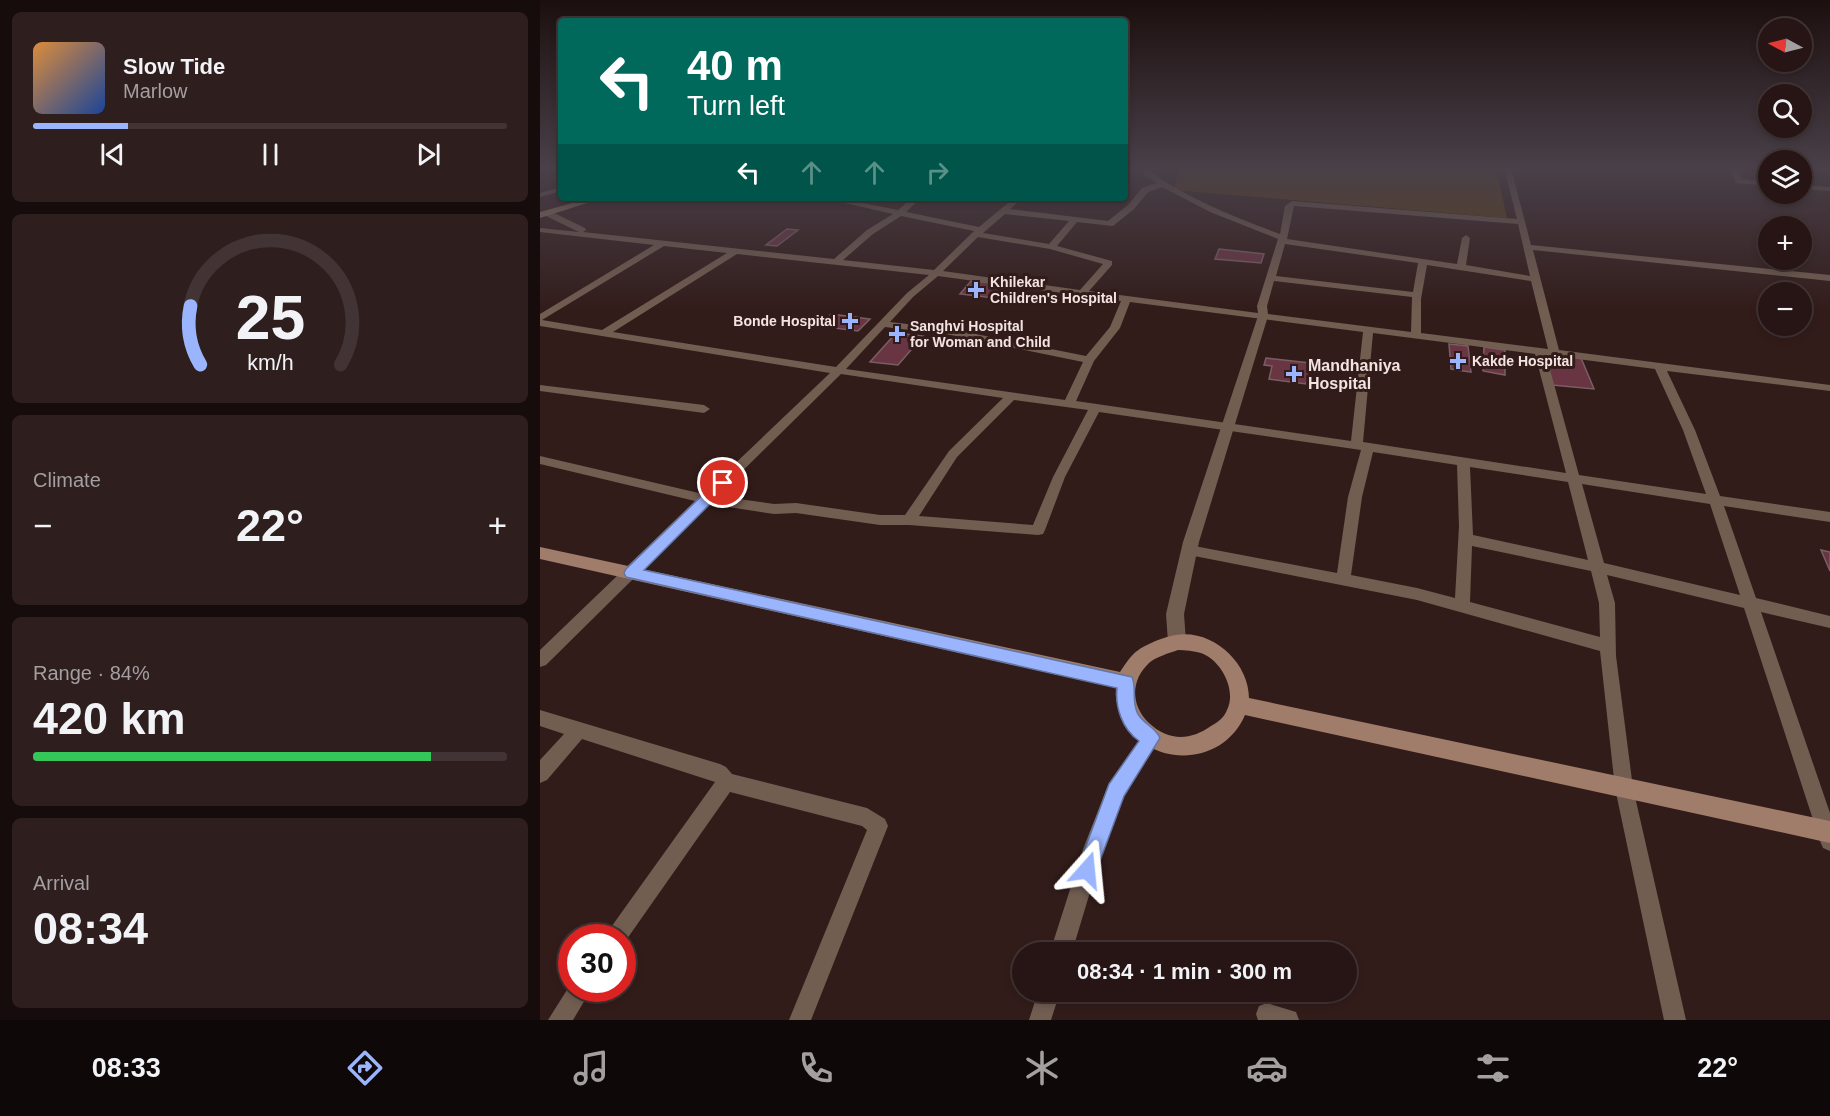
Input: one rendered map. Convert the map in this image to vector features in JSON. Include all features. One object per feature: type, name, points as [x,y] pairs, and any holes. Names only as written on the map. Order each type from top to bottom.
[{"type":"main road","points":[[540,553],[1126,682]]},
{"type":"main road","points":[[1177,642],[1194,643],[1211,649],[1235,672],[1240,688],[1239,705],[1231,722],[1218,736],[1199,745],[1178,747],[1158,743],[1141,732],[1129,717],[1124,700],[1126,682],[1133,667],[1145,655],[1160,646],[1177,642]]},
{"type":"main road","points":[[1239,705],[1829,835]]},
{"type":"street","points":[[547,216],[590,234]]},
{"type":"street","points":[[836,262],[870,232],[896,216]]},
{"type":"street","points":[[911,216],[1109,262],[1082,294]]},
{"type":"street","points":[[540,660],[838,370],[910,295],[998,216]]},
{"type":"street","points":[[1045,216],[1110,224],[1120,216]]},
{"type":"street","points":[[1228,216],[1282,240],[1534,279]]},
{"type":"street","points":[[1177,642],[1175,615],[1189,550],[1263,316],[1262,306],[1287,216]]},
{"type":"street","points":[[1445,216],[1522,222]]},
{"type":"street","points":[[1520,216],[1574,479],[1607,603],[1608,646],[1624,788],[1675,1020]]},
{"type":"street","points":[[1051,247],[1076,219]]},
{"type":"street","points":[[540,230],[936,273],[1082,294],[1830,388]]},
{"type":"street","points":[[1461,267],[1466,238]]},
{"type":"street","points":[[540,318],[661,244]]},
{"type":"street","points":[[1527,247],[1830,278]]},
{"type":"street","points":[[603,334],[736,251]]},
{"type":"street","points":[[1416,336],[1416,296],[1423,261]]},
{"type":"street","points":[[1270,278],[1416,296]]},
{"type":"street","points":[[1069,403],[1089,360],[1115,328],[1127,299]]},
{"type":"street","points":[[540,323],[838,370],[1830,517]]},
{"type":"street","points":[[882,324],[951,332],[1089,360]]},
{"type":"street","points":[[1342,579],[1363,446],[1368,329]]},
{"type":"street","points":[[1659,366],[1689,430],[1829,835]]},
{"type":"street","points":[[540,388],[704,409]]},
{"type":"street","points":[[909,520],[953,454],[1012,395]]},
{"type":"street","points":[[540,460],[706,499],[774,509],[796,508],[880,520],[909,520],[1038,530],[1059,477],[1096,407]]},
{"type":"street","points":[[1462,606],[1465,539],[1463,462]]},
{"type":"street","points":[[1465,539],[1597,567],[1830,622]]},
{"type":"street","points":[[1189,550],[1417,594],[1608,646]]},
{"type":"street","points":[[540,718],[720,773],[726,782],[867,818],[878,826],[801,1020]]},
{"type":"street","points":[[540,774],[579,730]]},
{"type":"street","points":[[1064,942],[1093,849],[1116,790],[1151,738]]},
{"type":"street","points":[[627,924],[726,782]]},
{"type":"street","points":[[559,1020],[571,1002]]},
{"type":"street","points":[[1040,1020],[1046,1002]]},
{"type":"shaded area","points":[[1478,216],[1506,216],[1507,218]]},
{"type":"building","points":[[787,229],[798,230],[777,246],[766,245]]},
{"type":"building","points":[[1219,249],[1264,254],[1261,263],[1215,259]]},
{"type":"building","points":[[971,281],[1004,284],[994,298],[960,294]]},
{"type":"building","points":[[831,314],[870,319],[858,331],[818,326]]},
{"type":"building","points":[[896,333],[923,336],[898,365],[870,362]]},
{"type":"building","points":[[1449,344],[1468,346],[1471,372],[1451,369]]},
{"type":"building","points":[[1484,347],[1505,350],[1505,375],[1483,371]]},
{"type":"building","points":[[1541,355],[1581,358],[1594,389],[1552,385]]},
{"type":"building","points":[[1266,358],[1310,363],[1306,384],[1269,379],[1272,366],[1264,365]]},
{"type":"building","points":[[1821,550],[1830,552],[1830,571]]},
{"type":"place","name":"Khilekar Children's Hospital","points":[[976,290]]},
{"type":"place","name":"Bonde Hospital","points":[[850,321]]},
{"type":"place","name":"Sanghvi Hospital for Woman and Child","points":[[897,334]]},
{"type":"place","name":"Kakde Hospital","points":[[1458,361]]},
{"type":"place","name":"Mandhaniya Hospital","points":[[1294,374]]},
{"type":"route","points":[[723,483],[631,573],[1126,682],[1124,700],[1129,717],[1141,732],[1151,738],[1116,790],[1087,870]]}]
